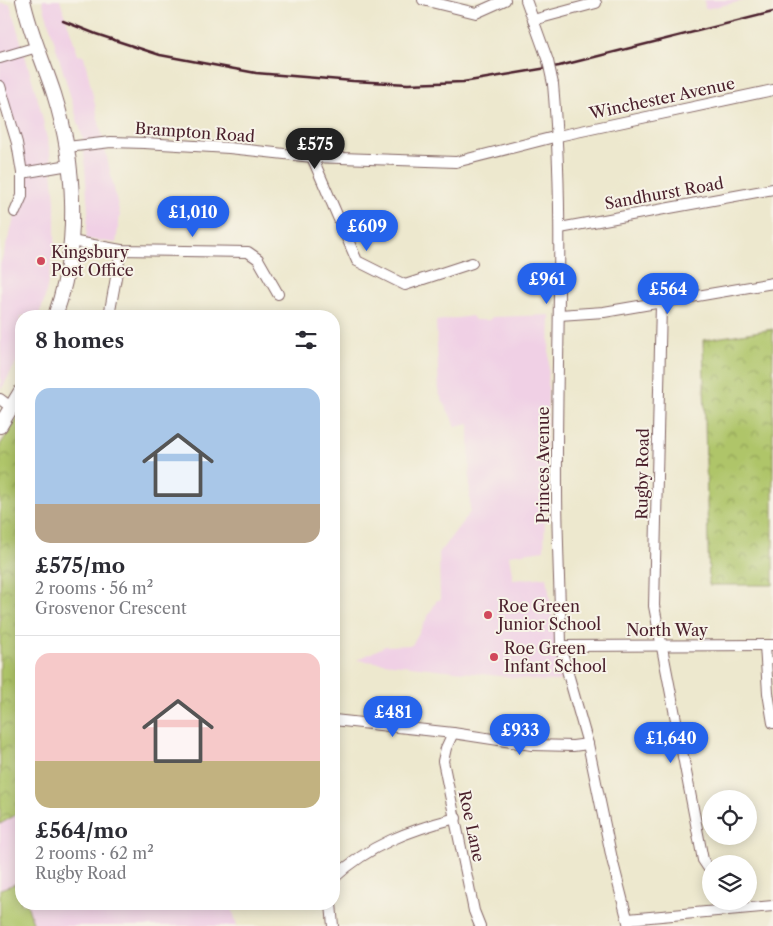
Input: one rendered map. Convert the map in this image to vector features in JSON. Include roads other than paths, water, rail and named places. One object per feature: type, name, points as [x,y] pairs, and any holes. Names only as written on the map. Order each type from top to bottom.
[{"type":"main road","points":[[23,0],[25,12],[63,125],[69,165],[72,196],[71,241],[64,286],[57,310]]},
{"type":"main road","points":[[0,426],[15,402]]},
{"type":"street","points":[[423,0],[476,14],[505,0]]},
{"type":"street","name":"Princes Avenue","points":[[526,0],[548,61],[553,84],[558,136],[560,228],[557,487],[561,646],[588,744],[612,859],[628,922]]},
{"type":"street","points":[[533,20],[596,3]]},
{"type":"street","points":[[0,58],[37,47]]},
{"type":"street","points":[[0,86],[17,143],[22,173],[22,196],[15,212]]},
{"type":"street","name":"Winchester Avenue","points":[[558,136],[773,90]]},
{"type":"street","name":"Brampton Road","points":[[67,147],[111,142],[144,143],[229,148],[312,157],[456,162],[558,136]]},
{"type":"street","points":[[312,157],[357,261],[405,286],[472,263]]},
{"type":"street","points":[[22,173],[69,165]]},
{"type":"street","name":"Sandhurst Road","points":[[560,228],[773,189]]},
{"type":"street","points":[[71,241],[121,250],[248,252],[258,259],[278,294]]},
{"type":"street","points":[[110,310],[121,250]]},
{"type":"street","points":[[559,315],[604,312],[660,304],[773,283]]},
{"type":"street","name":"Rugby Road","points":[[660,304],[654,606],[702,855]]},
{"type":"street","points":[[0,399],[12,408]]},
{"type":"street","points":[[769,645],[768,693],[773,723]]},
{"type":"street","name":"North Way","points":[[561,646],[769,645]]},
{"type":"street","points":[[340,721],[453,733],[532,745],[573,746],[588,744]]},
{"type":"street","name":"Roe Lane","points":[[453,733],[446,748],[443,761],[474,911],[480,926]]},
{"type":"street","points":[[340,872],[373,848],[394,838],[416,829],[456,818]]},
{"type":"street","points":[[757,906],[773,906]]},
{"type":"street","points":[[332,910],[333,926]]},
{"type":"street","points":[[628,922],[702,910]]},
{"type":"railway","points":[[63,21],[160,55],[256,73],[408,84],[463,82],[559,66],[773,12]]},
{"type":"place","name":"Kingsbury Post Office","points":[[41,261]]},
{"type":"place","name":"Roe Green Junior School","points":[[488,615]]},
{"type":"place","name":"Roe Green Infant School","points":[[494,657]]}]
